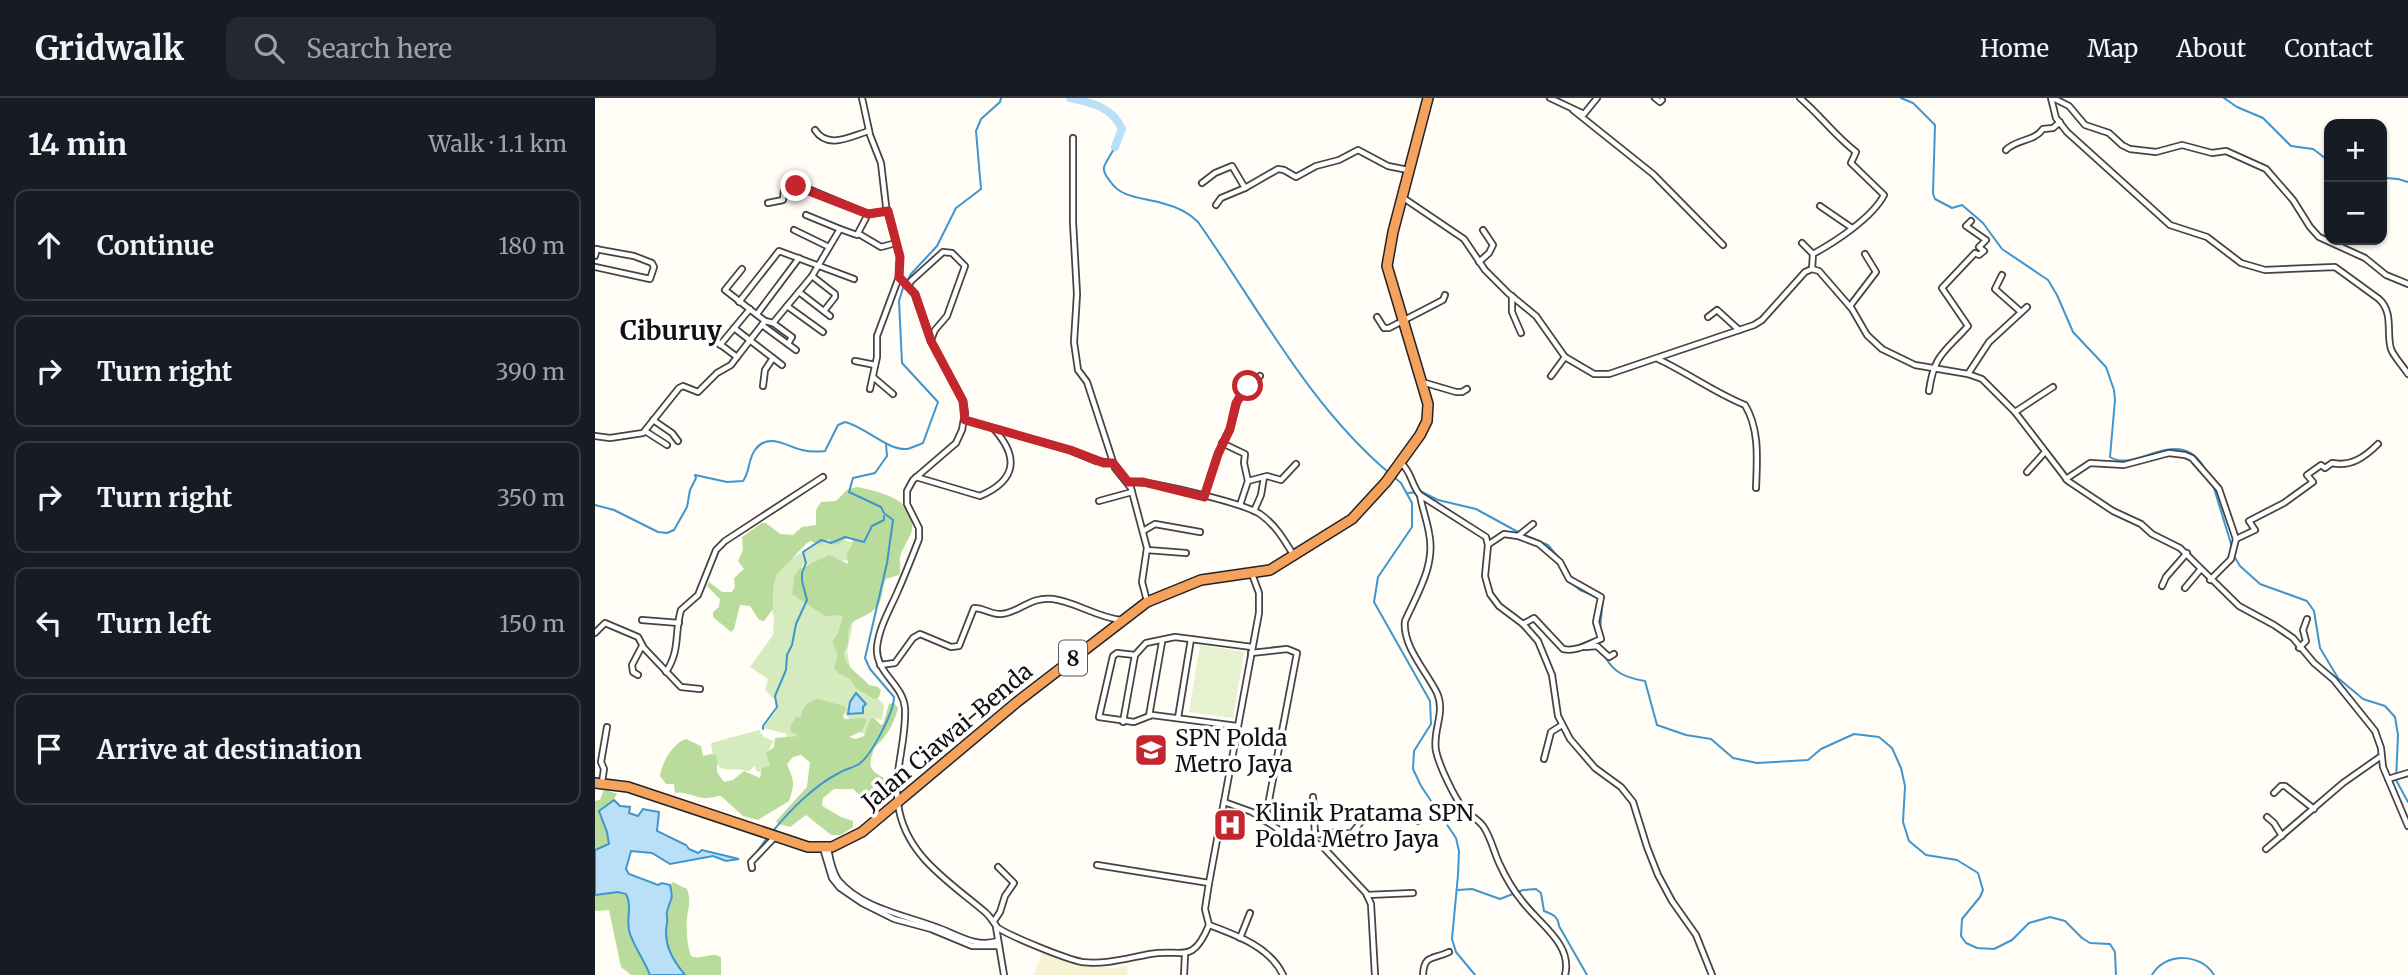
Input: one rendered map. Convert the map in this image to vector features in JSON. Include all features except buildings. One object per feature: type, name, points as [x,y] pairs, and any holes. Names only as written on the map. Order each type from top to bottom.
[{"type":"highway","name":"8","points":[[1399,464],[1427,421],[1428,404],[1387,265],[1401,197],[1428,98]]},
{"type":"highway","name":"Jalan Ciawai-Benda","points":[[825,848],[853,837],[1017,702],[1147,602],[1201,580],[1270,570],[1355,516],[1399,464]]},
{"type":"highway","points":[[599,783],[628,787],[770,836],[808,847],[825,848]]},
{"type":"street","points":[[862,98],[869,131],[880,159],[888,211],[900,257],[900,279],[877,336],[870,389]]},
{"type":"street","points":[[1550,98],[1584,114],[1597,98]]},
{"type":"street","points":[[1655,98],[1660,102],[1663,100]]},
{"type":"street","points":[[1800,98],[1823,118],[1839,139],[1856,152],[1851,163],[1884,195],[1852,228],[1813,254]]},
{"type":"street","points":[[2052,98],[2060,122],[2097,160],[2169,225],[2207,237],[2241,263],[2265,271],[2335,267],[2384,304],[2390,327],[2391,349],[2408,374]]},
{"type":"street","points":[[2052,98],[2067,104],[2085,125],[2109,133],[2130,149],[2159,152],[2182,145],[2212,153],[2226,151],[2267,169],[2319,237],[2365,258],[2386,275],[2408,284]]},
{"type":"street","points":[[1573,110],[1653,174],[1723,245]]},
{"type":"street","points":[[2006,150],[2010,146],[2037,138],[2043,129],[2053,128],[2060,122]]},
{"type":"street","points":[[815,130],[821,137],[838,141],[869,131]]},
{"type":"street","points":[[1073,138],[1073,222],[1077,294],[1075,348],[1079,373],[1087,382],[1113,463],[1128,482],[1132,492],[1147,550],[1142,582],[1147,602]]},
{"type":"street","points":[[1216,205],[1223,197],[1278,169],[1293,177],[1299,177],[1316,166],[1339,160],[1357,150],[1388,166],[1409,170]]},
{"type":"street","points":[[1202,183],[1215,173],[1232,166],[1245,188]]},
{"type":"street","points":[[768,203],[783,200],[785,189],[799,186],[868,214],[888,211]]},
{"type":"street","points":[[1401,197],[1469,244],[1479,262],[1536,316],[1565,357],[1583,370],[1603,375],[1657,359],[1762,320],[1805,271],[1819,271],[1850,306],[1867,335],[1877,345],[1908,362],[1968,374],[1988,384],[2015,412],[2066,479],[2113,511],[2141,524],[2152,534],[2187,553],[2200,570],[2239,606],[2293,638],[2299,648],[2334,680],[2375,731],[2381,757],[2408,826]]},
{"type":"street","points":[[1820,206],[1852,228]]},
{"type":"street","points":[[859,234],[868,214]]},
{"type":"street","points":[[806,215],[855,235],[859,234],[881,247],[896,243]]},
{"type":"street","points":[[1929,391],[1932,368],[1943,351],[1968,326],[1942,288],[1975,253],[1979,255],[1984,251],[1979,247],[1986,240],[1966,226],[1971,221]]},
{"type":"street","points":[[773,323],[812,276],[840,229]]},
{"type":"street","points":[[794,230],[829,247]]},
{"type":"street","points":[[1479,262],[1493,246],[1483,230]]},
{"type":"street","points":[[1802,243],[1813,254],[1812,269]]},
{"type":"street","points":[[595,256],[596,249],[648,260],[654,267],[650,279],[595,267]]},
{"type":"street","points":[[739,302],[777,253],[782,251],[854,279]]},
{"type":"street","points":[[908,286],[943,252],[952,253],[965,266],[948,313],[935,330],[931,341]]},
{"type":"street","points":[[1850,306],[1876,271],[1865,254]]},
{"type":"street","points":[[757,314],[799,258]]},
{"type":"street","points":[[742,269],[725,290],[757,314],[796,350]]},
{"type":"street","points":[[2003,275],[1996,289],[2021,312]]},
{"type":"street","points":[[812,276],[835,293],[824,311]]},
{"type":"street","points":[[900,279],[915,294],[931,341],[963,401],[965,420],[960,437],[953,447],[909,485],[906,498],[919,528],[919,539],[882,624],[877,651],[880,665],[899,691],[905,709],[897,802],[912,841],[932,868],[995,924],[1065,957],[1083,962],[1109,962],[1155,953],[1185,955],[1194,949],[1209,925],[1205,909],[1209,883],[1260,606],[1252,573]]},
{"type":"street","points":[[799,292],[830,316]]},
{"type":"street","points":[[1377,317],[1386,329],[1443,300],[1445,295]]},
{"type":"street","points":[[1512,296],[1512,312],[1521,333]]},
{"type":"street","points":[[787,306],[823,332]]},
{"type":"street","points":[[1968,374],[1983,350],[2027,307]]},
{"type":"street","points":[[737,356],[718,343],[750,309]]},
{"type":"street","points":[[1708,317],[1717,310],[1739,330]]},
{"type":"street","points":[[764,323],[773,323],[792,337],[788,344]]},
{"type":"street","points":[[595,436],[610,438],[645,431],[681,386],[698,392],[717,373],[731,365],[764,323]]},
{"type":"street","points":[[734,328],[782,365]]},
{"type":"street","points":[[1551,376],[1565,357]]},
{"type":"street","points":[[763,387],[765,370],[773,358]]},
{"type":"street","points":[[1657,359],[1694,377],[1727,399],[1745,405],[1754,423],[1756,488]]},
{"type":"street","points":[[855,361],[875,365]]},
{"type":"street","points":[[1204,497],[1240,395],[1260,376]]},
{"type":"street","points":[[873,377],[893,394]]},
{"type":"street","points":[[1421,381],[1456,392],[1467,389]]},
{"type":"street","points":[[2015,412],[2053,387]]},
{"type":"street","points":[[653,420],[672,433],[678,441]]},
{"type":"street","points":[[965,420],[1070,450],[1104,463],[1113,463]]},
{"type":"street","points":[[916,477],[980,496],[994,490],[1009,471],[1012,457],[1008,444],[994,429]]},
{"type":"street","points":[[645,431],[667,445]]},
{"type":"street","points":[[1222,443],[1245,453],[1244,466],[1248,481],[1240,505]]},
{"type":"street","points":[[2236,539],[2255,530],[2249,521],[2284,503],[2312,482],[2307,475],[2321,465],[2325,468],[2332,463],[2340,465],[2361,459],[2378,444]]},
{"type":"street","points":[[2027,472],[2045,452]]},
{"type":"street","points":[[2066,479],[2091,463],[2124,465],[2162,454],[2185,455],[2196,462],[2219,489],[2236,539],[2231,559],[2210,580]]},
{"type":"street","points":[[1248,481],[1264,477],[1281,480],[1296,464]]},
{"type":"street","points":[[1399,464],[1408,470],[1420,495],[1483,534],[1489,545],[1485,576],[1490,594],[1499,606],[1523,624],[1538,641],[1548,663],[1562,725],[1570,739],[1595,768],[1618,784],[1633,802],[1658,875],[1696,935],[1711,975]]},
{"type":"street","points":[[666,672],[675,656],[681,610],[698,595],[705,573],[721,544],[823,477]]},
{"type":"street","points":[[1254,511],[1264,477]]},
{"type":"street","points":[[1128,482],[1143,482],[1240,505],[1254,511],[1270,523],[1294,556]]},
{"type":"street","points":[[1099,501],[1132,492]]},
{"type":"street","points":[[1420,495],[1430,535],[1430,557],[1426,575],[1404,627],[1440,703],[1437,753],[1459,803],[1484,827],[1500,866],[1514,890],[1559,942],[1567,960],[1565,975]]},
{"type":"street","points":[[1143,531],[1155,524],[1200,532]]},
{"type":"street","points":[[1519,535],[1533,524]]},
{"type":"street","points":[[1489,545],[1504,534],[1519,535],[1539,544],[1560,562],[1569,579],[1601,597],[1596,622],[1601,639],[1584,647]]},
{"type":"street","points":[[1147,550],[1186,553]]},
{"type":"street","points":[[2162,586],[2187,553]]},
{"type":"street","points":[[2185,588],[2200,570]]},
{"type":"street","points":[[880,665],[894,663],[913,638],[920,634],[951,647],[960,646],[974,608],[1003,614],[1035,600],[1049,598],[1066,602],[1097,616],[1121,620]]},
{"type":"street","points":[[1523,624],[1532,618],[1536,619],[1552,640],[1566,651],[1597,646],[1609,657],[1614,654]]},
{"type":"street","points":[[2299,648],[2305,641],[2302,630],[2307,619]]},
{"type":"street","points":[[642,620],[679,623]]},
{"type":"street","points":[[595,634],[603,624],[608,624],[638,637],[642,646],[681,687],[700,689]]},
{"type":"street","points":[[1123,722],[1135,655],[1146,643],[1162,642],[1175,637],[1252,650],[1287,649],[1297,653],[1265,821]]},
{"type":"street","points":[[1178,718],[1191,639]]},
{"type":"street","points":[[1149,716],[1162,642]]},
{"type":"street","points":[[638,675],[633,672],[632,667],[642,646]]},
{"type":"street","points":[[1135,655],[1117,653],[1113,656],[1099,717],[1123,722],[1149,716],[1237,726]]},
{"type":"street","points":[[1545,759],[1551,732],[1562,725]]},
{"type":"street","points":[[599,783],[604,769],[601,762],[607,727]]},
{"type":"street","points":[[2266,849],[2343,783],[2381,757]]},
{"type":"street","points":[[2391,778],[2408,774]]},
{"type":"street","points":[[2274,793],[2281,786],[2285,786],[2314,809]]},
{"type":"street","points":[[1313,797],[1315,835]]},
{"type":"street","points":[[1224,802],[1246,809],[1287,835],[1313,841],[1330,854],[1367,895],[1372,913],[1375,975]]},
{"type":"street","points":[[1299,837],[1340,832],[1351,835],[1369,817],[1391,812],[1405,814],[1418,821]]},
{"type":"street","points":[[2267,817],[2282,836]]},
{"type":"street","points":[[752,868],[751,862],[770,836]]},
{"type":"street","points":[[825,848],[836,876],[864,899],[895,915],[938,930],[974,942],[998,944]]},
{"type":"street","points":[[1097,864],[1209,883]]},
{"type":"street","points":[[998,867],[1014,883],[1003,900],[995,924],[1004,975]]},
{"type":"street","points":[[1367,895],[1413,893]]},
{"type":"street","points":[[1240,938],[1250,913]]},
{"type":"street","points":[[1209,925],[1265,952],[1283,975]]},
{"type":"street","points":[[1423,975],[1425,962],[1449,952]]},
{"type":"street","points":[[1184,975],[1185,955]]},
{"type":"shaded area","points":[[1043,951],[1073,964],[1113,968],[1128,966],[1127,975],[1034,975]]},
{"type":"green space","points":[[858,487],[895,499],[909,511],[912,519],[912,530],[900,557],[899,575],[886,579],[878,606],[853,622],[849,629],[845,658],[850,667],[869,685],[881,690],[879,697],[874,699],[856,688],[850,679],[834,668],[838,655],[832,642],[843,617],[825,616],[792,594],[794,577],[798,570],[829,555],[848,564],[847,553],[853,538],[848,537],[837,545],[829,539],[819,545],[811,541],[807,543],[777,574],[773,588],[773,609],[764,621],[759,620],[750,606],[740,605],[731,632],[713,617],[720,599],[707,586],[709,582],[722,592],[732,592],[735,587],[734,578],[744,569],[738,561],[743,550],[742,537],[762,523],[780,534],[793,535],[802,527],[816,525],[816,510],[821,502],[836,501],[848,489]]},
{"type":"green space","points":[[843,539],[854,543],[850,560],[803,565],[795,583],[854,617],[847,652],[852,676],[859,678],[884,705],[882,720],[874,718],[867,734],[860,733],[842,709],[805,739],[786,737],[787,734],[763,728],[776,711],[776,701],[765,690],[768,679],[750,667],[773,635],[773,582],[778,567],[820,541]]},
{"type":"green space","points":[[1200,645],[1244,652],[1233,718],[1189,712]]},
{"type":"green space","points":[[818,699],[844,706],[845,719],[867,720],[862,731],[849,737],[856,739],[864,736],[871,718],[883,724],[889,704],[894,703],[898,708],[889,730],[874,748],[872,769],[884,778],[871,796],[863,798],[853,789],[834,789],[823,798],[824,807],[853,821],[853,827],[841,835],[831,835],[806,815],[790,827],[776,821],[807,787],[810,762],[801,755],[793,757],[787,764],[793,781],[789,801],[758,820],[743,816],[721,796],[706,798],[675,793],[674,784],[666,784],[660,776],[669,754],[677,744],[686,739],[701,746],[703,756],[717,756],[717,772],[724,782],[733,780],[744,771],[760,778],[762,768],[770,766],[766,753],[774,747],[775,738],[799,736],[791,732],[790,727],[796,717],[801,717],[806,705]]},
{"type":"green space","points":[[759,730],[764,737],[774,741],[769,749],[771,769],[761,772],[756,771],[755,766],[749,771],[723,769],[719,766],[711,743]]},
{"type":"green space","points":[[604,789],[617,794],[602,816],[609,844],[595,850],[595,801],[600,800]]},
{"type":"green space","points":[[673,882],[687,889],[688,893],[687,932],[691,956],[721,957],[721,975],[685,975],[673,957],[666,931],[667,913],[672,897],[670,885]]},
{"type":"green space","points":[[618,892],[626,894],[628,899],[630,934],[650,975],[631,975],[621,967],[609,910],[595,911],[595,895]]},
{"type":"water","points":[[856,693],[866,704],[863,713],[848,714],[850,702]]},
{"type":"water","points":[[614,800],[620,806],[630,807],[629,813],[638,816],[643,809],[659,812],[657,831],[689,849],[698,853],[702,850],[739,859],[726,861],[713,856],[670,864],[652,853],[631,851],[626,869],[629,874],[658,885],[670,885],[672,897],[667,913],[666,938],[673,957],[685,975],[650,975],[630,934],[626,894],[618,892],[595,895],[595,850],[609,844],[599,811]]},
{"type":"waterway","points":[[595,505],[614,510],[658,532],[667,533],[674,530],[687,507],[695,475],[727,482],[743,481],[755,450],[766,442],[777,442],[808,451],[825,451],[838,425],[845,422],[900,449],[923,443],[938,402],[902,363],[899,301],[911,274],[937,246],[956,208],[981,189],[976,131],[981,119],[1001,98]]},
{"type":"waterway","points":[[1070,98],[1094,104],[1113,116],[1122,129],[1115,147]]},
{"type":"waterway","points":[[1901,98],[1913,103],[1935,125],[1935,199],[1952,208],[1962,205],[1983,223],[2002,249],[2048,280],[2073,332],[2106,367],[2115,400],[2110,457],[2133,459],[2172,449],[2184,450],[2196,457],[2206,471]]},
{"type":"waterway","points":[[2224,98],[2263,118],[2291,146],[2313,149],[2324,157]]},
{"type":"waterway","points":[[1115,147],[1104,167],[1115,187],[1128,195],[1178,209],[1198,222],[1309,385],[1359,445],[1388,472]]},
{"type":"waterway","points":[[2387,178],[2408,182]]},
{"type":"waterway","points":[[773,831],[812,791],[864,759],[881,733],[893,704],[894,697],[870,669],[865,658],[887,563],[893,520],[881,507],[849,492],[853,478],[875,473],[887,456],[886,444]]},
{"type":"waterway","points":[[1395,478],[1401,483],[1412,503],[1412,527],[1378,577],[1374,602],[1430,701],[1431,724],[1414,751],[1413,769],[1421,786],[1456,838],[1459,851],[1452,939],[1456,952],[1475,975]]},
{"type":"waterway","points":[[2213,485],[2232,547]]},
{"type":"waterway","points":[[1407,493],[1422,492],[1438,500],[1476,509],[1518,532]]},
{"type":"waterway","points":[[763,729],[777,707],[775,696],[786,670],[787,655],[796,624],[807,600],[802,581],[806,563],[803,552],[821,540],[831,543],[845,537],[864,542],[872,526],[884,520],[884,516]]},
{"type":"waterway","points":[[1524,535],[1548,545],[1563,563]]},
{"type":"waterway","points":[[2234,556],[2240,566],[2260,584],[2307,601],[2314,611],[2320,648],[2338,678],[2363,699],[2385,706],[2395,717],[2398,735],[2396,780],[2408,802]]},
{"type":"waterway","points":[[1569,581],[1580,590],[1597,597]]},
{"type":"waterway","points":[[1600,630],[1603,598]]},
{"type":"waterway","points":[[1605,656],[1621,674],[1645,681],[1657,725],[1686,735],[1711,739],[1733,758],[1757,763],[1808,760],[1821,749],[1854,734],[1879,737],[1892,748],[1901,768],[1905,786],[1903,822],[1909,841],[1926,855],[1957,860],[1978,873],[1983,890],[1962,919],[1961,936],[1966,943],[1977,948],[1994,949],[2012,940],[2029,923],[2050,917],[2065,921],[2090,943],[2110,944],[2115,952],[2116,975]]},
{"type":"waterway","points":[[753,857],[767,838]]},
{"type":"waterway","points":[[1458,890],[1472,889],[1500,899],[1523,890],[1536,889],[1541,893],[1544,911],[1556,918],[1587,975]]},
{"type":"waterway","points":[[2152,975],[2165,962],[2183,958],[2201,962],[2214,975]]},
{"type":"place","name":"SPN Polda Metro Jaya","points":[[1151,750]]},
{"type":"place","name":"Klinik Pratama SPN Polda Metro Jaya","points":[[1230,825]]},
{"type":"district","name":"Ciburuy","points":[[671,330]]},
{"type":"route","points":[[796,186],[810,189],[868,214],[888,211],[900,257],[899,277],[915,294],[931,341],[963,401],[965,420],[1070,450],[1104,463],[1113,463],[1128,482],[1143,482],[1204,497],[1221,445],[1230,429],[1236,403],[1248,386]]}]
